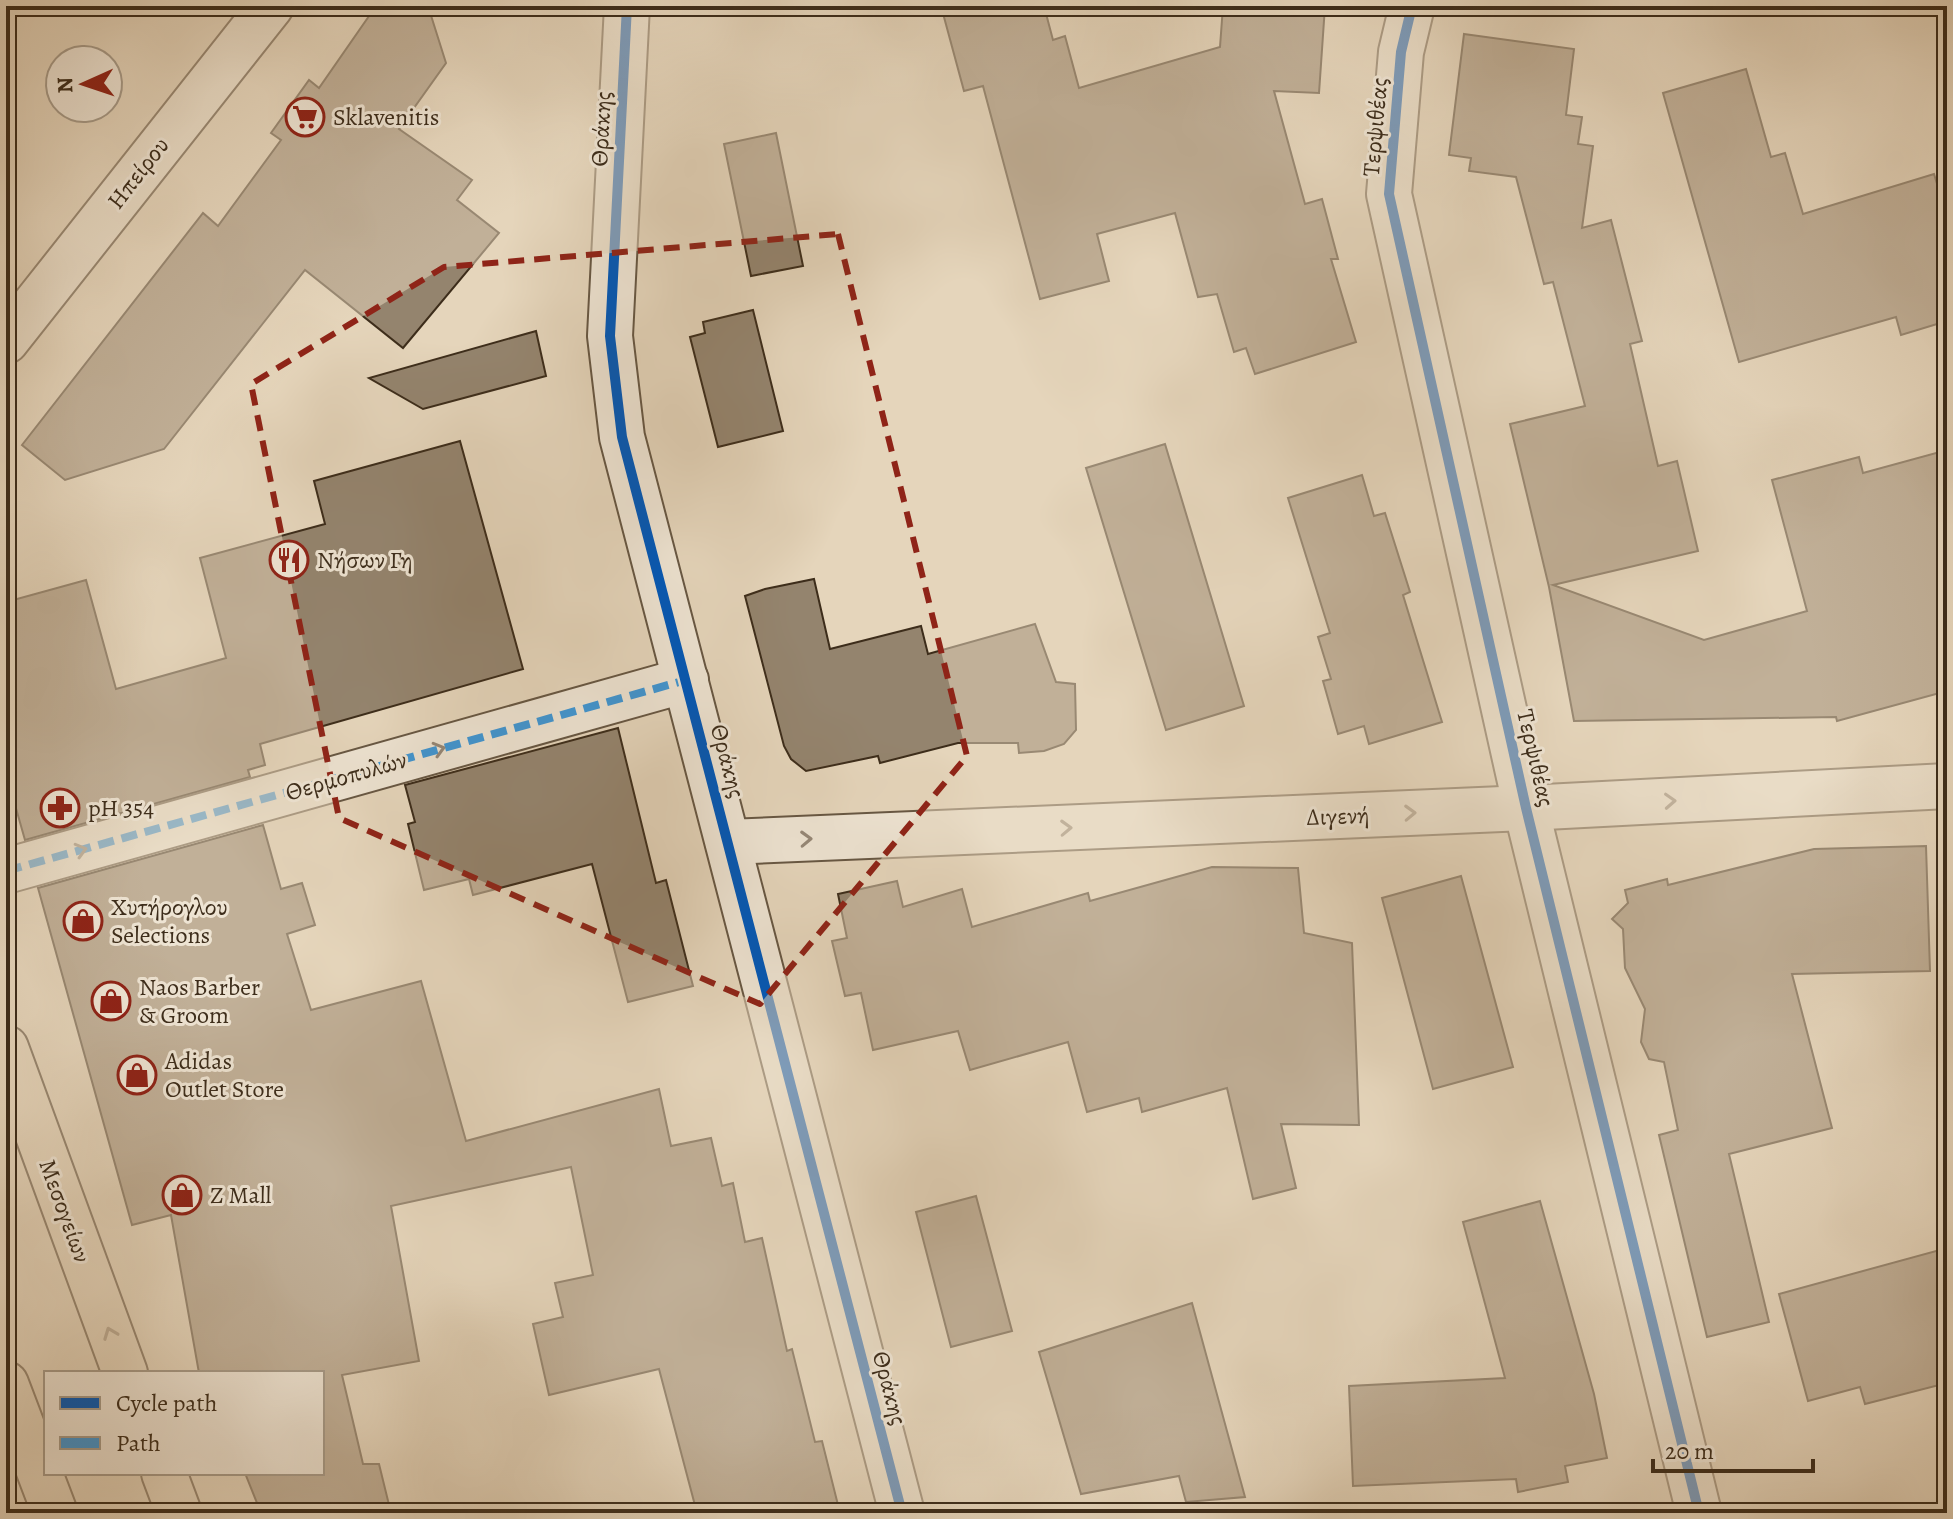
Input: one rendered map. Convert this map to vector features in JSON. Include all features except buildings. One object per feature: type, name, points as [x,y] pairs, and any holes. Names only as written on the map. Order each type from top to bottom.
[{"type":"main road","name":"Μεσογείων","points":[[6,1048],[124,1371]]},
{"type":"main road","points":[[6,1384],[55,1513]]},
{"type":"main road","points":[[165,1475],[179,1513]]},
{"type":"street","name":"Ηπείρου","points":[[6,341],[271,6]]},
{"type":"street","name":"Θράκης","points":[[627,6],[610,336],[622,437],[902,1513]]},
{"type":"street","name":"Τερψιθέας","points":[[1412,6],[1401,52],[1389,194],[1526,808],[1699,1513]]},
{"type":"street","name":"Θερμοπυλών","points":[[6,871],[686,680]]},
{"type":"street","name":"Διγενή","points":[[728,842],[1526,808],[1947,786]]},
{"type":"highlighted area","points":[[838,234],[967,756],[760,1004],[339,818],[251,384],[444,267]]},
{"type":"marked path","points":[[6,871],[686,680]]},
{"type":"cycle path","points":[[627,6],[610,336],[622,437],[902,1513]]},
{"type":"cycle path","points":[[1412,6],[1401,52],[1389,194],[1526,808],[1699,1513]]},
{"type":"place","name":"Sklavenitis","points":[[305,117]]},
{"type":"place","name":"Νήσων Γη","points":[[289,560]]},
{"type":"place","name":"pH 354","points":[[60,808]]},
{"type":"place","name":"Χυτήρογλου Selections","points":[[83,921]]},
{"type":"place","name":"Naos Barber & Groom","points":[[111,1001]]},
{"type":"place","name":"Adidas Outlet Store","points":[[137,1075]]},
{"type":"place","name":"Z Mall","points":[[182,1195]]}]
